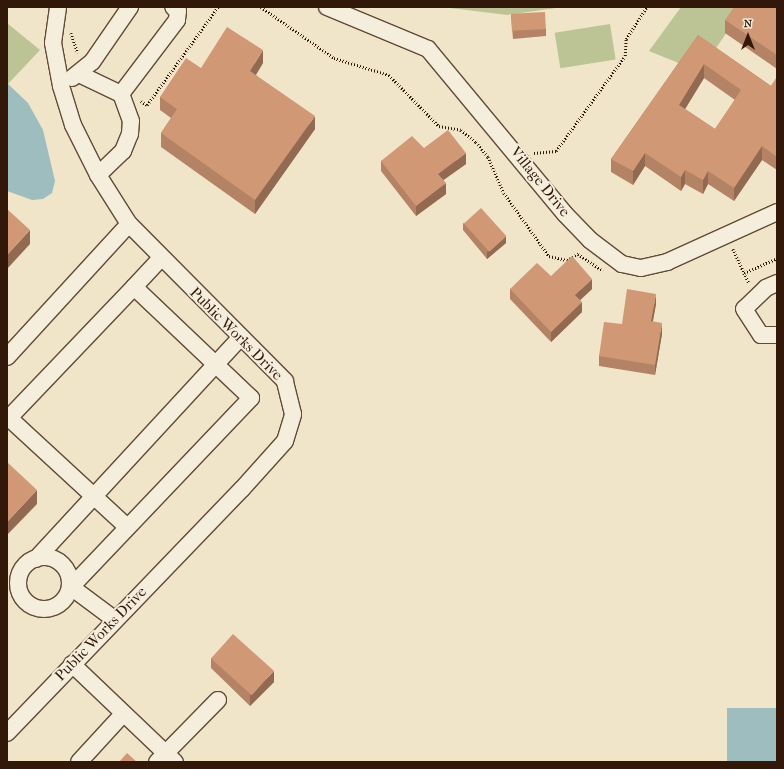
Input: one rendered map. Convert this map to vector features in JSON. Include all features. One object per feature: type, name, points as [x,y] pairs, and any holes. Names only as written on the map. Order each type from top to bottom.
[{"type":"street","name":"Public Works Drive","points":[[7,733],[114,619],[242,489],[285,441],[293,414],[285,381],[161,258],[129,224],[98,175],[73,125],[61,86],[53,43],[58,7]]},
{"type":"street","points":[[61,86],[79,74],[92,62],[130,7]]},
{"type":"street","points":[[121,94],[177,20],[178,11],[173,7]]},
{"type":"street","name":"Village Drive","points":[[327,7],[428,49],[590,240],[622,264],[642,268],[708,246],[777,212]]},
{"type":"street","points":[[79,74],[121,94],[131,121],[130,134],[123,152],[98,175]]},
{"type":"street","points":[[7,357],[129,224]]},
{"type":"street","points":[[127,527],[9,418],[161,258]]},
{"type":"street","points":[[777,283],[766,288],[744,309],[761,335],[777,334]]},
{"type":"street","points":[[114,619],[71,587],[60,563],[44,557],[36,559],[28,563],[19,577],[20,594],[25,601],[48,609],[63,601],[71,587],[251,398],[134,287]]},
{"type":"street","points":[[36,559],[241,337]]},
{"type":"street","points":[[72,664],[166,759],[218,700]]},
{"type":"street","points":[[79,762],[123,714]]},
{"type":"path","points":[[522,160],[532,153],[556,151],[625,56],[626,39],[647,7]]},
{"type":"green space","points":[[442,7],[563,7],[507,15]]},
{"type":"green space","points":[[681,7],[744,7],[710,57],[686,66],[649,51]]},
{"type":"green space","points":[[7,23],[40,50],[7,85]]},
{"type":"green space","points":[[610,24],[616,60],[560,68],[555,33]]},
{"type":"water","points":[[7,83],[28,103],[43,130],[55,181],[52,193],[43,199],[32,200],[7,191]]},
{"type":"water","points":[[727,708],[777,708],[777,762],[727,762]]},
{"type":"building","points":[[734,7],[777,7],[777,55],[725,20]]},
{"type":"building","points":[[545,12],[546,29],[512,31],[511,14]]},
{"type":"building","points":[[227,27],[263,50],[250,71],[315,116],[255,200],[161,133],[177,109],[160,97],[186,58],[201,68]]},
{"type":"building","points":[[698,35],[771,86],[777,77],[777,157],[762,146],[734,188],[708,171],[703,180],[685,170],[681,177],[645,153],[633,171],[611,159]],"holes":[[[704,64],[741,90],[715,129],[679,105]]]},
{"type":"building","points":[[448,130],[466,153],[438,174],[446,183],[416,206],[381,161],[412,136],[424,148]]},
{"type":"building","points":[[481,208],[506,236],[489,252],[464,223]]},
{"type":"building","points":[[7,209],[30,230],[7,255]]},
{"type":"building","points":[[572,256],[592,279],[575,295],[582,302],[551,332],[510,289],[537,263],[551,276]]},
{"type":"building","points":[[627,289],[656,294],[651,321],[662,323],[655,365],[599,356],[604,322],[622,324]]},
{"type":"building","points":[[7,462],[37,490],[7,522]]},
{"type":"building","points":[[233,634],[274,671],[252,695],[211,659]]},
{"type":"building","points":[[127,753],[137,762],[119,762]]}]
